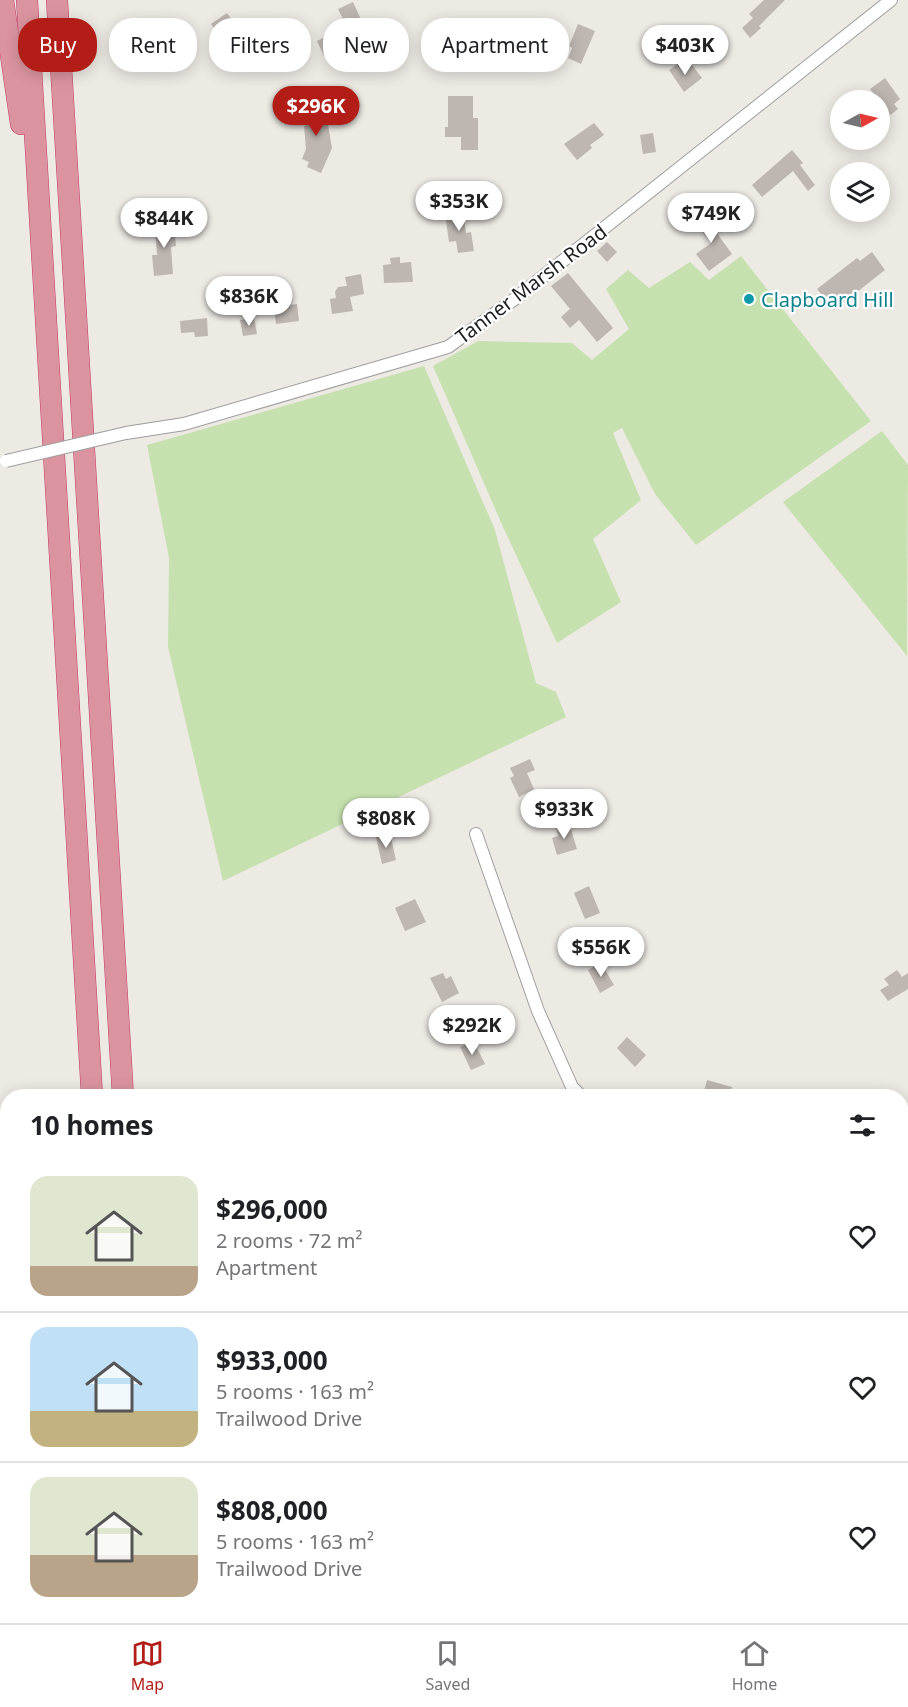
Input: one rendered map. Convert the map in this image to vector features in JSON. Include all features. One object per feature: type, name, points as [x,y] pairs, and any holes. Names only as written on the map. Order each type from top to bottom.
[{"type":"highway","points":[[3,0],[20,111],[51,404]]},
{"type":"highway","points":[[27,0],[92,1089]]},
{"type":"highway","points":[[57,0],[123,1089]]},
{"type":"street","name":"Tanner Marsh Road","points":[[3,462],[126,433],[184,424],[448,347],[516,298],[891,0]]},
{"type":"street","points":[[476,834],[538,1011],[574,1089]]},
{"type":"green space","points":[[741,256],[871,421],[696,545],[655,494],[622,428],[613,433],[641,500],[593,539],[621,602],[557,643],[503,527],[433,366],[478,341],[572,343],[592,360],[629,329],[606,289],[628,270],[649,288],[690,262],[709,280]]},
{"type":"green space","points":[[424,366],[495,530],[536,683],[556,692],[566,717],[223,881],[168,647],[169,558],[147,445]]},
{"type":"green space","points":[[882,431],[908,465],[907,656],[783,502]]},
{"type":"building","points":[[764,0],[785,0],[750,38],[742,28],[753,18],[749,14]]},
{"type":"building","points":[[353,2],[360,18],[342,18],[338,9]]},
{"type":"building","points":[[227,13],[231,18],[220,18]]},
{"type":"building","points":[[578,24],[595,31],[581,64],[569,58],[572,48],[569,46]]},
{"type":"building","points":[[323,38],[323,54],[317,41]]},
{"type":"building","points":[[679,63],[685,70],[692,65],[702,78],[684,92],[669,70]]},
{"type":"building","points":[[885,78],[900,99],[894,104],[898,109],[890,115],[890,90],[870,89]]},
{"type":"building","points":[[316,94],[320,120],[327,119],[332,148],[321,173],[307,167],[309,162],[302,159],[306,149],[304,126],[309,124],[305,96]]},
{"type":"building","points":[[448,96],[473,96],[473,118],[478,118],[478,150],[461,150],[461,137],[445,137],[445,127],[448,127]]},
{"type":"building","points":[[594,123],[604,135],[590,145],[592,148],[577,160],[564,144]]},
{"type":"building","points":[[653,133],[656,152],[643,154],[640,135]]},
{"type":"building","points":[[792,150],[803,163],[800,165],[815,185],[808,191],[793,171],[762,197],[752,185]]},
{"type":"building","points":[[704,211],[732,254],[709,271],[696,254],[711,243],[693,219]]},
{"type":"building","points":[[463,212],[466,233],[471,232],[474,251],[458,253],[456,241],[449,242],[445,214]]},
{"type":"building","points":[[174,223],[176,246],[171,247],[173,274],[154,276],[152,255],[157,255],[155,224]]},
{"type":"building","points":[[607,242],[617,252],[607,262],[597,251]]},
{"type":"building","points":[[872,252],[885,270],[834,310],[817,289],[857,258],[860,261]]},
{"type":"building","points":[[400,257],[400,263],[411,262],[413,282],[384,283],[383,265],[391,264],[390,258]]},
{"type":"building","points":[[568,273],[613,328],[597,342],[579,320],[570,328],[561,317],[570,309],[551,286]]},
{"type":"building","points":[[361,274],[364,294],[350,297],[353,311],[332,314],[330,299],[336,298],[335,292],[338,287],[347,286],[345,277]]},
{"type":"building","points":[[297,304],[299,321],[276,324],[274,307]]},
{"type":"building","points":[[254,317],[257,334],[243,336],[240,320]]},
{"type":"building","points":[[207,318],[208,336],[195,337],[194,332],[181,333],[180,321]]},
{"type":"building","points":[[530,759],[535,770],[527,773],[534,789],[519,797],[510,778],[514,776],[510,768]]},
{"type":"building","points":[[569,823],[577,849],[557,855],[552,838],[558,836],[556,827]]},
{"type":"building","points":[[390,834],[396,860],[382,864],[376,837]]},
{"type":"building","points":[[589,886],[600,913],[585,919],[574,893]]},
{"type":"building","points":[[415,899],[426,922],[405,931],[395,908]]},
{"type":"building","points":[[601,963],[614,985],[600,993],[588,970]]},
{"type":"building","points":[[897,970],[902,977],[908,973],[908,989],[888,1001],[880,990],[889,985],[884,979]]},
{"type":"building","points":[[443,973],[446,979],[451,976],[459,993],[442,1002],[430,978]]},
{"type":"building","points":[[627,1037],[646,1055],[635,1067],[617,1048]]},
{"type":"building","points":[[472,1042],[485,1064],[471,1070],[460,1047]]},
{"type":"building","points":[[707,1080],[732,1087],[732,1089],[705,1089]]},
{"type":"place","name":"Clapboard Hill","points":[[749,299]]}]
